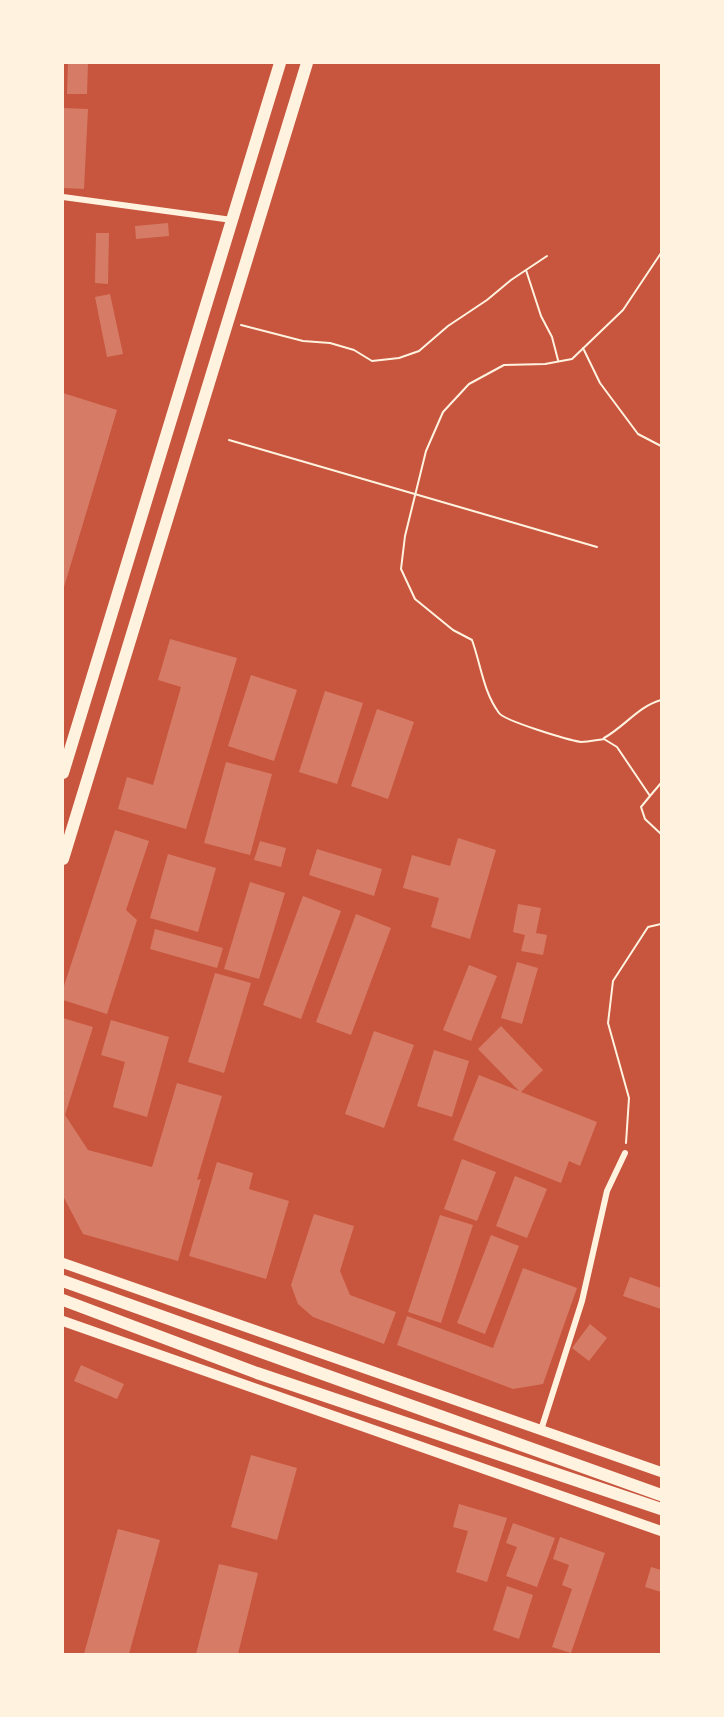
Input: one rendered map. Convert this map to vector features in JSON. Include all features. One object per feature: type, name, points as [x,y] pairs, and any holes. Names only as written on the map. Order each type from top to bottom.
[{"type":"main road","points":[[63,773],[280,63]]},
{"type":"main road","points":[[63,859],[307,63]]},
{"type":"main road","points":[[63,1263],[661,1472]]},
{"type":"main road","points":[[63,1270],[69,1283],[661,1495]]},
{"type":"main road","points":[[63,1300],[257,1373],[661,1509]]},
{"type":"main road","points":[[63,1321],[661,1530]]},
{"type":"street","points":[[63,196],[232,220]]},
{"type":"street","points":[[541,1431],[582,1301],[607,1191],[625,1153]]},
{"type":"path","points":[[661,253],[623,310],[572,358],[545,364],[504,365],[469,384],[443,412],[426,452],[405,536],[401,569],[415,599],[453,630],[472,640],[481,666],[485,690],[501,716],[555,736],[584,742],[604,739],[618,730],[631,717],[661,700]]},
{"type":"path","points":[[227,322],[303,341],[330,343],[354,350],[372,361],[399,358],[419,351],[448,326],[547,256]]},
{"type":"path","points":[[526,270],[541,316],[552,337],[558,361]]},
{"type":"path","points":[[583,348],[600,383],[638,434],[661,446]]},
{"type":"path","points":[[229,440],[597,547]]},
{"type":"path","points":[[604,739],[617,747],[650,796]]},
{"type":"path","points":[[661,783],[641,807],[645,819],[661,834]]},
{"type":"path","points":[[625,1153],[629,1098],[608,1023],[613,981],[648,927],[661,924]]},
{"type":"building","points":[[68,63],[88,63],[87,94],[67,94]]},
{"type":"building","points":[[63,108],[88,109],[84,189],[63,188]]},
{"type":"building","points":[[168,223],[169,236],[136,239],[135,226]]},
{"type":"building","points":[[96,233],[109,233],[108,284],[95,283]]},
{"type":"building","points":[[110,294],[123,354],[107,357],[95,297]]},
{"type":"building","points":[[63,393],[117,410],[64,587],[63,587]]},
{"type":"building","points":[[170,639],[237,658],[186,829],[118,809],[127,777],[153,785],[181,687],[158,680]]},
{"type":"building","points":[[251,675],[297,690],[274,761],[228,746]]},
{"type":"building","points":[[325,691],[363,703],[337,784],[299,772]]},
{"type":"building","points":[[377,709],[414,722],[388,799],[351,786]]},
{"type":"building","points":[[226,762],[272,774],[250,855],[204,843]]},
{"type":"building","points":[[115,830],[149,841],[126,910],[137,920],[107,1014],[63,1000],[63,989]]},
{"type":"building","points":[[458,838],[496,850],[470,939],[431,927],[439,898],[403,888],[412,855],[450,866]]},
{"type":"building","points":[[260,841],[286,848],[281,867],[254,860]]},
{"type":"building","points":[[317,849],[382,869],[374,896],[309,875]]},
{"type":"building","points":[[168,854],[216,868],[198,932],[150,918]]},
{"type":"building","points":[[250,882],[285,893],[259,979],[224,969]]},
{"type":"building","points":[[303,896],[341,911],[301,1019],[263,1005]]},
{"type":"building","points":[[518,904],[541,908],[536,933],[547,935],[543,955],[521,951],[525,935],[513,932]]},
{"type":"building","points":[[356,914],[391,928],[351,1035],[316,1022]]},
{"type":"building","points":[[155,929],[223,948],[217,968],[150,949]]},
{"type":"building","points":[[517,962],[538,968],[522,1024],[501,1018]]},
{"type":"building","points":[[469,965],[497,976],[471,1041],[443,1030]]},
{"type":"building","points":[[215,973],[251,983],[224,1073],[188,1062]]},
{"type":"building","points":[[63,1018],[93,1027],[65,1115],[69,1121],[63,1120]]},
{"type":"building","points":[[111,1020],[169,1037],[147,1117],[113,1107],[125,1062],[101,1055]]},
{"type":"building","points":[[501,1026],[543,1070],[521,1092],[597,1122],[580,1166],[569,1161],[561,1183],[453,1140],[479,1075],[519,1091],[478,1049]]},
{"type":"building","points":[[374,1031],[414,1045],[384,1128],[345,1114]]},
{"type":"building","points":[[434,1050],[469,1061],[452,1117],[417,1106]]},
{"type":"building","points":[[177,1083],[222,1096],[197,1180],[201,1179],[178,1261],[83,1234],[63,1196],[63,1120],[69,1121],[88,1150],[152,1167]]},
{"type":"building","points":[[462,1159],[496,1172],[477,1221],[444,1209]]},
{"type":"building","points":[[217,1162],[253,1173],[249,1189],[289,1201],[266,1279],[189,1256]]},
{"type":"building","points":[[515,1176],[547,1189],[527,1238],[496,1226]]},
{"type":"building","points":[[314,1214],[354,1226],[340,1271],[350,1295],[396,1312],[384,1344],[313,1317],[298,1304],[291,1285]]},
{"type":"building","points":[[440,1215],[473,1225],[441,1323],[408,1312]]},
{"type":"building","points":[[491,1235],[519,1246],[485,1334],[457,1323]]},
{"type":"building","points":[[523,1268],[577,1288],[543,1384],[513,1389],[397,1345],[407,1316],[493,1348]]},
{"type":"building","points":[[630,1277],[661,1288],[661,1309],[623,1296]]},
{"type":"building","points":[[590,1324],[607,1338],[589,1361],[572,1348]]},
{"type":"building","points":[[81,1365],[124,1384],[117,1399],[74,1381]]},
{"type":"building","points":[[251,1455],[297,1468],[277,1540],[231,1527]]},
{"type":"building","points":[[459,1504],[507,1518],[487,1582],[456,1572],[468,1531],[453,1527]]},
{"type":"building","points":[[513,1523],[555,1538],[537,1587],[506,1576],[517,1547],[506,1543]]},
{"type":"building","points":[[118,1529],[160,1540],[129,1654],[84,1654]]},
{"type":"building","points":[[560,1537],[605,1553],[571,1653],[552,1647],[572,1589],[562,1585],[569,1565],[553,1559]]},
{"type":"building","points":[[219,1564],[258,1573],[238,1654],[196,1654]]},
{"type":"building","points":[[651,1567],[661,1570],[661,1592],[645,1587]]},
{"type":"building","points":[[507,1586],[533,1595],[519,1639],[493,1630]]}]
